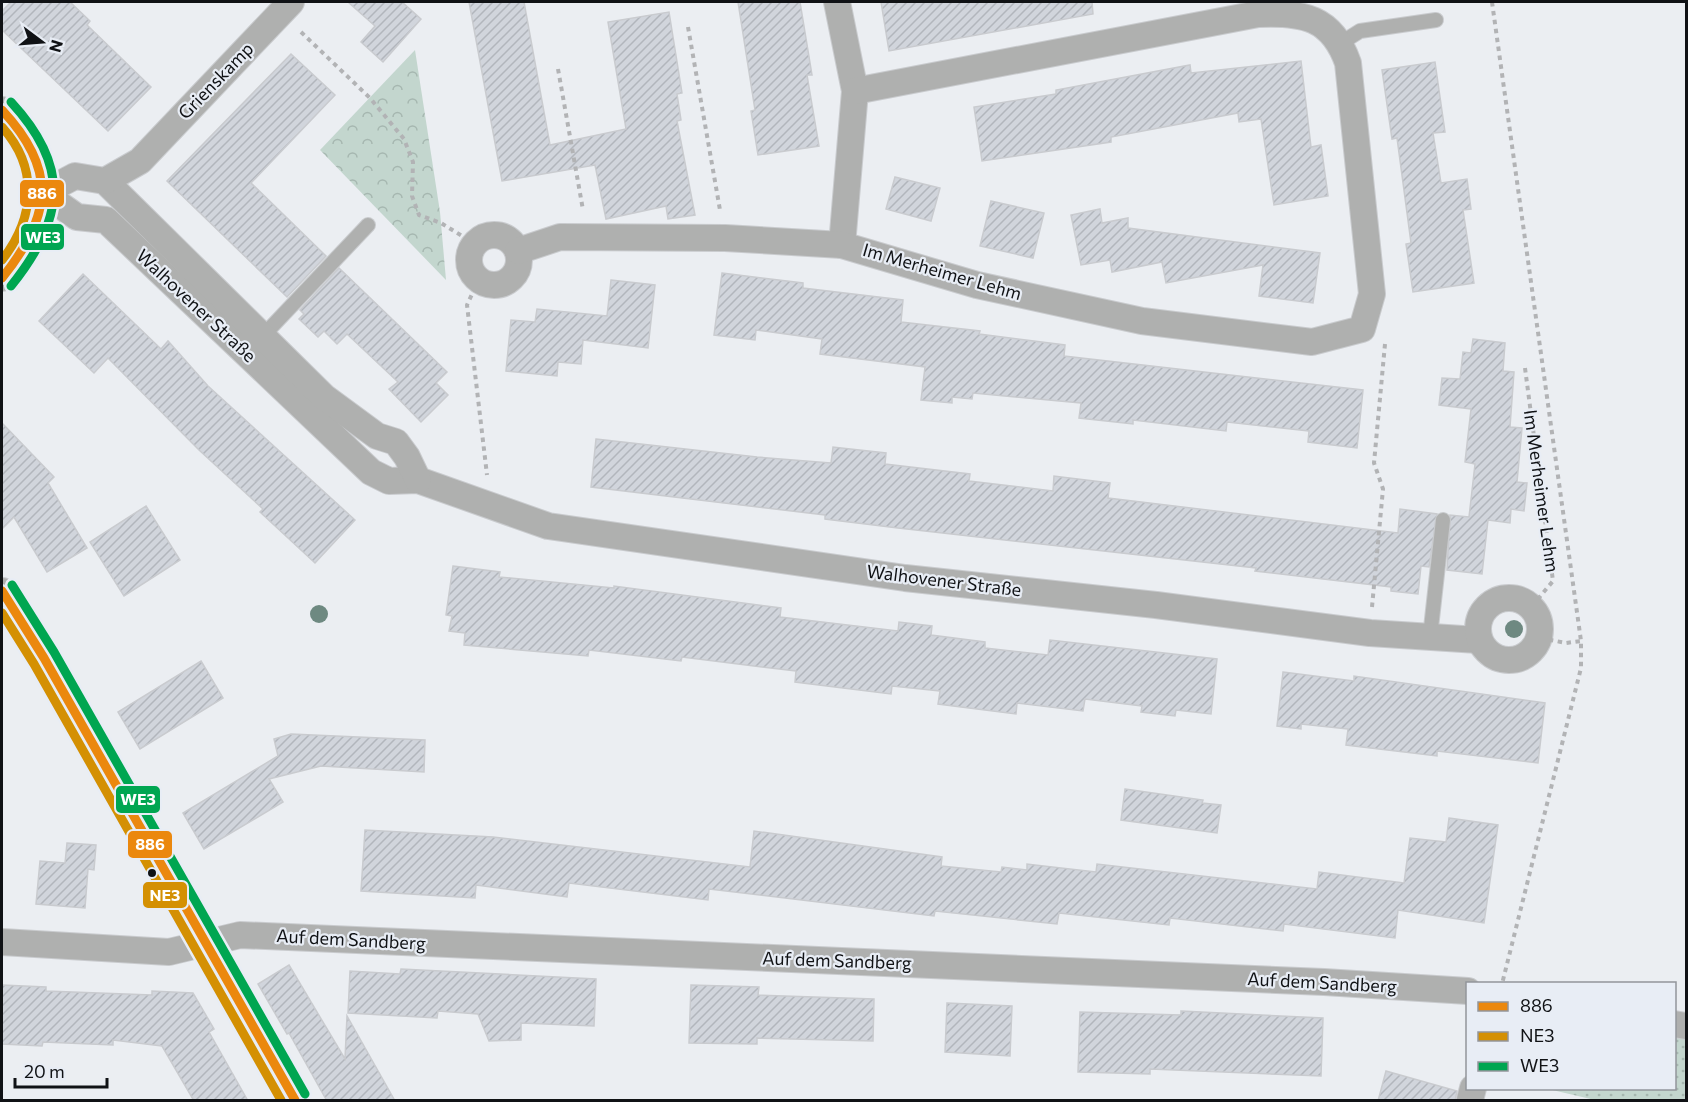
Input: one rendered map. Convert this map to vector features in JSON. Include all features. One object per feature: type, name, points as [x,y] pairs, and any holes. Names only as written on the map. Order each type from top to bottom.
[{"type":"street","points":[[837,2],[855,91],[842,244]]},
{"type":"street","name":"Grienskamp","points":[[105,181],[140,161],[286,7]]},
{"type":"street","points":[[855,91],[1258,14],[1281,13],[1309,18],[1327,27],[1341,43],[1348,63],[1372,294],[1362,329]]},
{"type":"street","points":[[2,110],[19,126],[33,147],[43,193],[38,227],[16,263],[2,278]]},
{"type":"street","name":"Grienskamp","points":[[105,220],[126,199],[140,161]]},
{"type":"street","points":[[43,193],[75,176],[105,181]]},
{"type":"street","name":"Walhovener Straße","points":[[105,181],[126,199],[371,472],[389,481],[418,480],[548,526],[905,578],[1156,605],[1370,633],[1478,640]]},
{"type":"street","points":[[43,193],[77,217],[105,220]]},
{"type":"street","name":"Walhovener Straße","points":[[105,220],[255,345],[377,436],[396,442],[407,457],[418,480]]},
{"type":"street","points":[[498,235],[513,243],[518,251],[519,267],[509,280],[493,285],[479,279],[473,273],[469,258],[475,244],[481,238],[498,235]]},
{"type":"street","name":"Im Merheimer Lehm","points":[[518,251],[560,237],[725,238],[842,244],[977,285],[1142,321],[1312,342],[1362,329]]},
{"type":"street","points":[[2,591],[44,658],[295,1101]]},
{"type":"street","points":[[1515,597],[1532,606],[1539,618],[1540,638],[1525,656],[1506,660],[1492,656],[1478,640],[1477,620],[1493,600],[1515,597]]},
{"type":"street","name":"Auf dem Sandberg","points":[[2,942],[169,952],[240,935],[1324,982],[1466,991]]},
{"type":"lane","points":[[1341,43],[1360,31],[1436,20]]},
{"type":"lane","points":[[255,345],[368,225]]},
{"type":"lane","points":[[1430,637],[1443,520]]},
{"type":"path","points":[[1492,2],[1581,641],[1581,668],[1502,982]]},
{"type":"path","points":[[286,7],[370,98],[404,139],[413,162],[412,196],[420,215],[441,223],[475,244]]},
{"type":"path","points":[[688,27],[725,238]]},
{"type":"path","points":[[558,69],[588,237]]},
{"type":"path","points":[[479,279],[466,305],[491,507]]},
{"type":"path","points":[[1362,329],[1385,344],[1374,463],[1383,489],[1370,633]]},
{"type":"path","name":"Im Merheimer Lehm","points":[[1525,368],[1553,581],[1532,606]]},
{"type":"path","points":[[1540,638],[1566,643],[1581,641]]},
{"type":"green space","points":[[415,50],[440,212],[446,280],[320,150]]},
{"type":"green space","points":[[1676,1035],[1686,1037],[1686,1100],[1595,1100],[1552,1090],[1676,1090]]},
{"type":"building","points":[[11,2],[70,2],[90,21],[87,25],[151,87],[108,131],[2,30],[2,11]]},
{"type":"building","points":[[348,2],[402,2],[421,19],[383,62],[361,42],[375,26]]},
{"type":"building","points":[[469,2],[524,2],[550,145],[626,129],[608,22],[669,12],[682,93],[677,94],[681,120],[677,121],[695,215],[668,219],[666,206],[606,219],[595,165],[502,181]]},
{"type":"building","points":[[738,2],[800,2],[812,75],[807,75],[819,146],[758,155],[751,111],[755,110]]},
{"type":"building","points":[[881,2],[1092,2],[1093,14],[889,51]]},
{"type":"building","points":[[291,54],[335,95],[251,183],[326,256],[287,297],[167,181]]},
{"type":"building","points":[[1301,61],[1311,147],[1321,145],[1328,196],[1274,205],[1261,119],[1239,122],[1238,113],[1111,137],[1111,142],[982,161],[974,107],[1056,94],[1056,90],[1190,65],[1191,73]]},
{"type":"building","points":[[1435,62],[1445,132],[1433,133],[1441,183],[1467,179],[1471,209],[1463,210],[1474,283],[1413,292],[1406,244],[1411,243],[1397,138],[1392,139],[1382,70]]},
{"type":"building","points":[[895,177],[940,188],[931,221],[886,209]]},
{"type":"building","points":[[991,201],[1044,213],[1033,258],[980,246]]},
{"type":"building","points":[[1100,209],[1102,223],[1128,218],[1128,228],[1320,253],[1313,303],[1259,296],[1263,265],[1166,283],[1162,262],[1112,272],[1110,260],[1081,265],[1071,215]]},
{"type":"building","points":[[339,268],[447,372],[436,383],[448,395],[421,422],[389,389],[398,382],[347,334],[337,344],[324,331],[318,337],[299,319],[304,314],[300,310]]},
{"type":"building","points":[[722,273],[803,283],[803,288],[903,300],[901,322],[980,331],[979,334],[1065,345],[1064,356],[1363,390],[1357,448],[1308,442],[1309,431],[1227,422],[1226,431],[1133,420],[1133,424],[1079,418],[1081,403],[973,393],[972,399],[952,397],[952,403],[921,400],[925,367],[820,354],[822,339],[756,330],[755,340],[714,335]]},
{"type":"building","points":[[83,274],[161,349],[168,341],[208,386],[355,520],[315,563],[260,512],[263,509],[199,450],[108,358],[94,373],[39,321]]},
{"type":"building","points":[[611,280],[655,285],[648,348],[583,340],[581,364],[558,362],[557,376],[506,371],[511,320],[535,322],[537,309],[607,316]]},
{"type":"building","points":[[1473,339],[1505,343],[1503,371],[1514,372],[1510,427],[1522,428],[1517,482],[1527,483],[1524,511],[1511,509],[1510,523],[1488,520],[1482,574],[1447,570],[1450,515],[1469,517],[1475,464],[1465,462],[1471,409],[1439,405],[1442,378],[1460,379],[1463,352],[1471,353]]},
{"type":"building","points":[[2,423],[54,477],[48,483],[87,548],[47,572],[14,517],[2,529]]},
{"type":"building","points":[[596,439],[831,463],[833,447],[886,453],[885,464],[970,474],[969,481],[1053,491],[1054,476],[1110,483],[1108,498],[1398,533],[1400,509],[1437,514],[1429,567],[1421,566],[1418,594],[1391,591],[1391,587],[1255,571],[1256,568],[898,528],[825,519],[825,515],[591,487]]},
{"type":"building","points":[[146,506],[180,560],[124,596],[90,542]]},
{"type":"building","points":[[453,566],[500,572],[499,577],[614,588],[614,586],[781,608],[780,617],[898,631],[899,622],[932,626],[931,635],[985,642],[985,648],[1048,655],[1050,640],[1217,659],[1211,714],[1176,710],[1175,716],[1141,712],[1142,706],[1085,699],[1083,711],[1017,703],[1016,714],[938,704],[940,691],[892,686],[891,694],[795,682],[796,671],[682,657],[681,661],[589,650],[588,656],[464,645],[465,633],[449,631],[452,616],[446,615]]},
{"type":"building","points":[[201,661],[223,698],[140,749],[118,712]]},
{"type":"building","points":[[1283,672],[1354,681],[1354,676],[1545,703],[1538,763],[1437,751],[1437,756],[1346,745],[1348,729],[1301,724],[1301,729],[1277,726]]},
{"type":"building","points":[[291,734],[425,740],[424,772],[321,766],[269,779],[283,802],[204,849],[183,813],[278,756],[274,739]]},
{"type":"building","points":[[1125,789],[1203,800],[1202,803],[1221,805],[1217,833],[1121,820]]},
{"type":"building","points":[[1449,818],[1498,825],[1484,923],[1398,910],[1395,938],[1284,924],[1283,931],[1170,918],[1169,925],[1059,913],[1057,924],[935,911],[934,916],[709,889],[708,900],[569,883],[567,897],[476,885],[475,898],[361,891],[365,830],[493,837],[750,867],[754,831],[942,857],[941,866],[1001,872],[1002,867],[1027,870],[1027,864],[1096,872],[1097,864],[1317,889],[1319,872],[1404,883],[1410,838],[1446,842]]},
{"type":"building","points":[[67,843],[96,845],[94,870],[88,869],[85,908],[36,904],[40,861],[65,863]]},
{"type":"building","points":[[289,965],[345,1059],[347,1016],[395,1101],[327,1101],[289,1033],[287,1034],[258,984]]},
{"type":"building","points":[[401,969],[596,979],[594,1026],[521,1023],[521,1040],[489,1041],[478,1014],[438,1011],[437,1018],[348,1013],[350,971],[400,974]]},
{"type":"building","points":[[2,985],[46,987],[46,991],[152,995],[152,991],[193,993],[214,1029],[209,1032],[248,1101],[194,1101],[162,1046],[113,1040],[113,1045],[43,1042],[42,1046],[2,1044]]},
{"type":"building","points":[[691,985],[759,987],[758,995],[874,999],[873,1041],[757,1038],[757,1044],[689,1043]]},
{"type":"building","points":[[947,1003],[1012,1006],[1010,1056],[945,1052]]},
{"type":"building","points":[[1181,1011],[1323,1018],[1321,1076],[1150,1069],[1150,1074],[1078,1072],[1080,1012],[1181,1015]]},
{"type":"building","points":[[1386,1071],[1457,1091],[1455,1101],[1378,1101]]},
{"type":"transit line","name":"WE3","points":[[11,102],[44,149],[52,171],[54,193],[51,215],[42,238],[29,262],[11,286]]},
{"type":"transit line","name":"886","points":[[2,110],[33,153],[40,173],[42,193],[39,213],[31,234],[2,278]]},
{"type":"transit line","name":"NE3","points":[[2,127],[22,159],[27,176],[28,193],[21,227],[2,260]]},
{"type":"transit line","name":"WE3","points":[[12,585],[54,652],[305,1094]]},
{"type":"transit line","name":"886","points":[[2,591],[44,658],[295,1100]]},
{"type":"transit line","name":"NE3","points":[[2,613],[34,664],[281,1100]]}]
